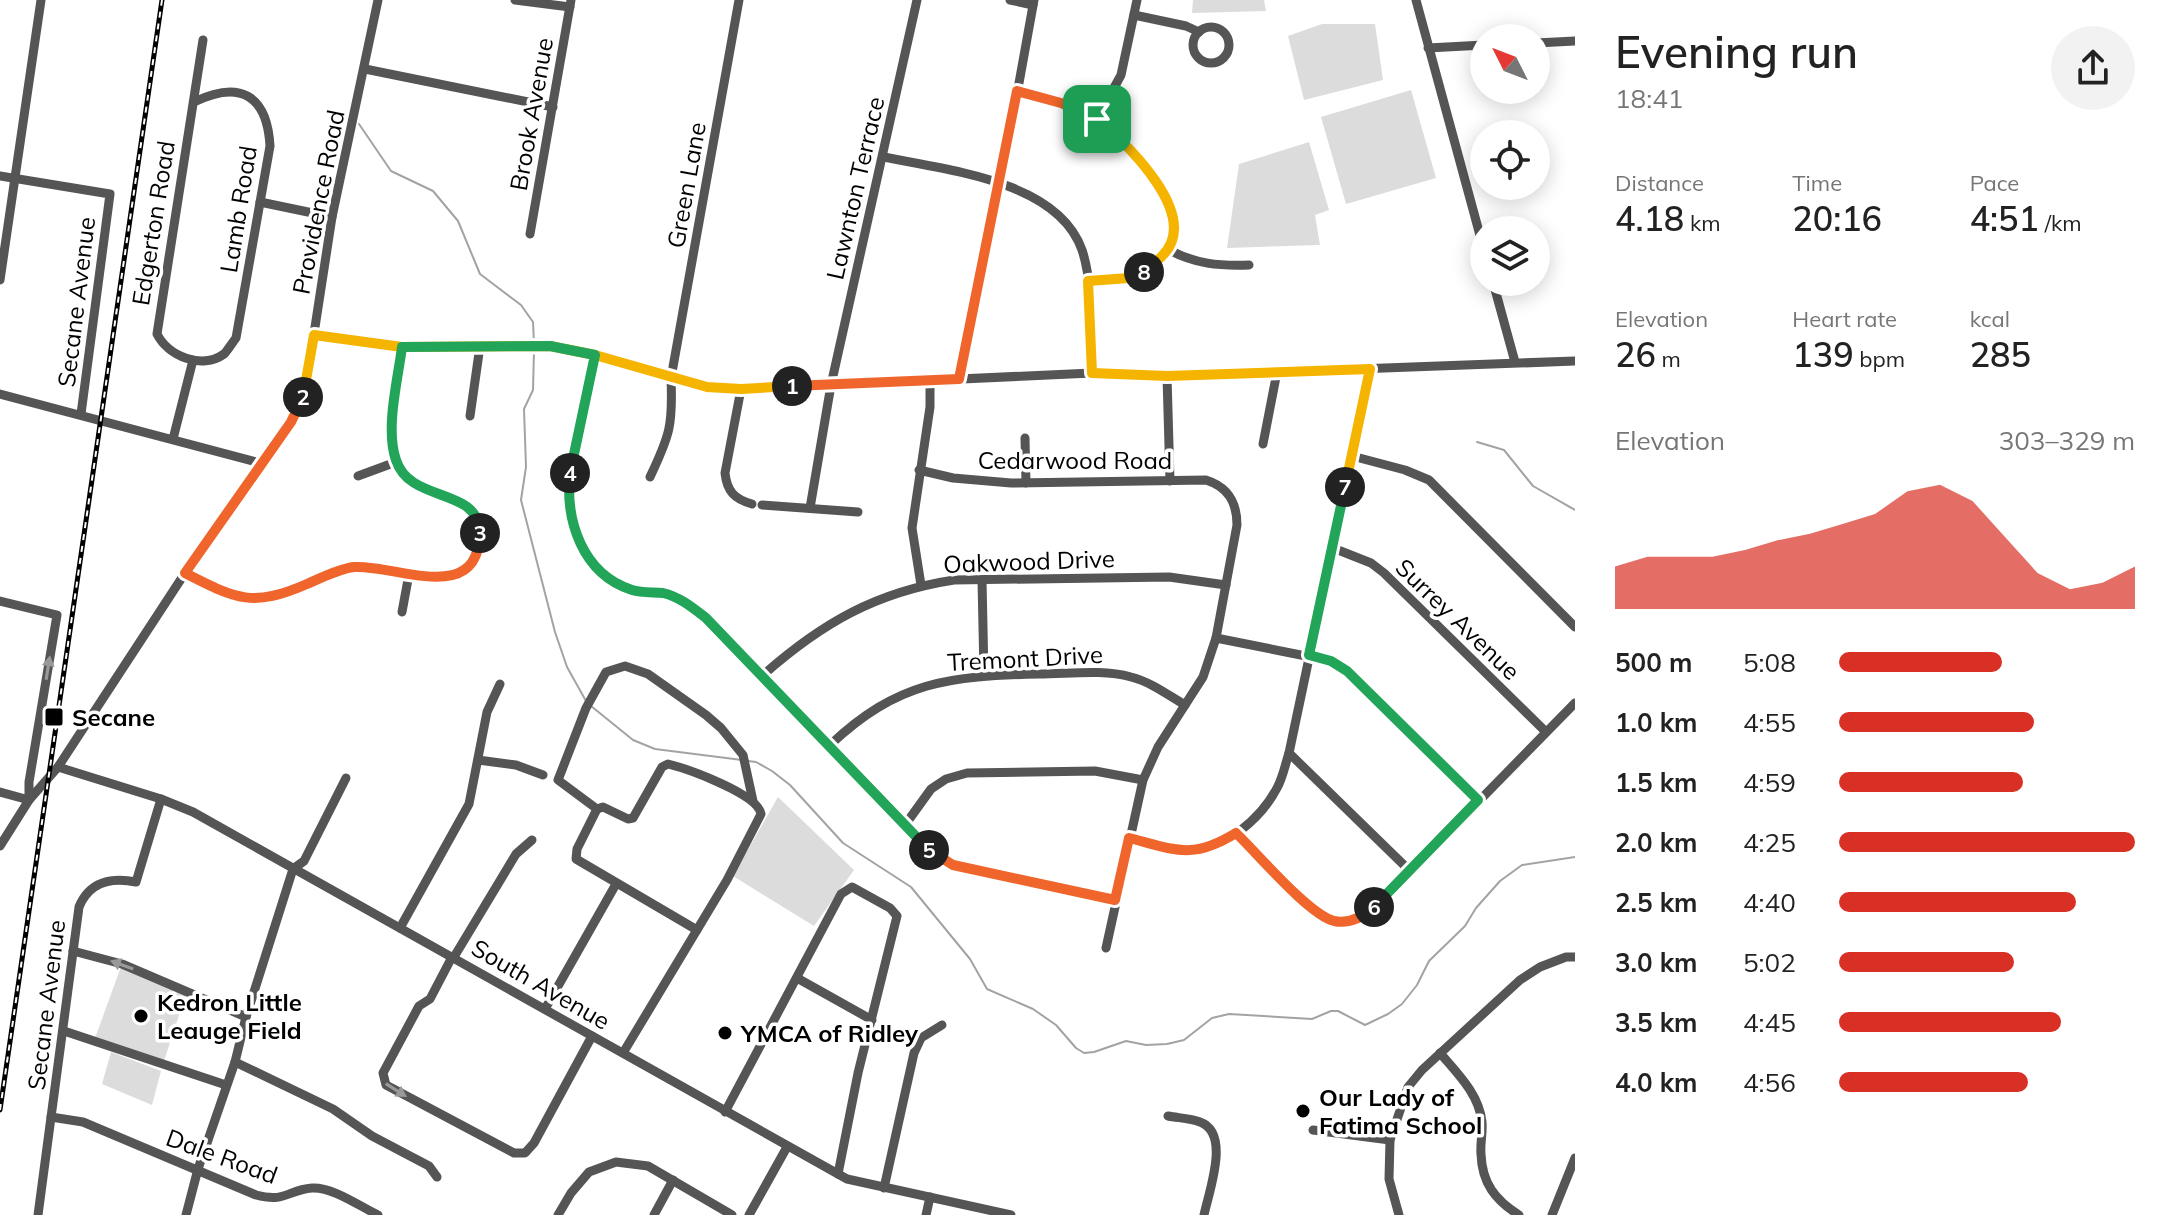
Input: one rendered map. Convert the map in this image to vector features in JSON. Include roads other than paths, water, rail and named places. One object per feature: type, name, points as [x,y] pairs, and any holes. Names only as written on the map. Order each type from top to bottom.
[{"type":"street","points":[[0,280],[41,1],[30,0]]},
{"type":"street","name":"Providence Road","points":[[0,846],[29,800],[58,767],[185,573],[291,422],[305,392],[332,217],[378,0]]},
{"type":"street","points":[[515,0],[571,4]]},
{"type":"street","name":"Green Lane","points":[[650,477],[668,439],[672,416],[671,378],[739,0]]},
{"type":"street","name":"Lawnton Terrace","points":[[810,508],[831,385],[917,0]]},
{"type":"street","points":[[959,379],[1033,2],[1010,0]]},
{"type":"street","points":[[1097,119],[1121,75],[1137,0]]},
{"type":"street","points":[[1416,0],[1475,216]]},
{"type":"street","name":"Brook Avenue","points":[[530,234],[571,4]]},
{"type":"street","points":[[1134,15],[1186,26],[1199,32]]},
{"type":"street","name":"Edgerton Road","points":[[193,360],[172,353],[163,346],[157,334],[157,323],[203,40]]},
{"type":"street","points":[[1550,42],[1575,41]]},
{"type":"street","points":[[1428,48],[1470,46]]},
{"type":"street","points":[[365,69],[553,107]]},
{"type":"street","name":"Lamb Road","points":[[193,360],[209,361],[224,353],[236,338],[270,146],[264,114],[255,102],[241,93],[227,90],[194,102]]},
{"type":"street","points":[[1017,91],[1061,103],[1097,119],[1127,145],[1147,168],[1168,205],[1174,224],[1169,250],[1149,269],[1129,278],[1088,281]]},
{"type":"street","points":[[884,157],[999,182],[1038,200],[1065,221],[1082,250],[1088,281],[1092,373]]},
{"type":"street","points":[[0,176],[15,178]]},
{"type":"street","name":"Secane Avenue","points":[[15,178],[110,194],[81,414]]},
{"type":"street","points":[[260,202],[332,217]]},
{"type":"street","points":[[1169,250],[1205,265],[1249,265]]},
{"type":"street","points":[[1497,296],[1515,362]]},
{"type":"street","points":[[314,335],[402,347],[550,346],[595,355],[707,387],[741,389],[1092,373],[1167,376],[1575,361]]},
{"type":"street","points":[[470,416],[480,346]]},
{"type":"street","points":[[185,573],[225,593],[260,599],[281,596],[350,567],[376,567],[437,579],[464,570],[475,559],[480,527],[473,512],[459,500],[425,491],[408,479],[396,462],[392,426],[402,347]]},
{"type":"street","points":[[595,355],[570,467],[568,494],[572,522],[582,550],[595,566],[614,581],[633,590],[666,594],[686,602],[706,618],[936,857],[953,865],[1115,900]]},
{"type":"street","points":[[173,439],[193,360]]},
{"type":"street","points":[[1129,838],[1191,851],[1210,847],[1236,833],[1259,813],[1278,786],[1289,753],[1370,369]]},
{"type":"street","points":[[1263,444],[1277,372]]},
{"type":"street","points":[[1167,376],[1170,481]]},
{"type":"street","points":[[921,585],[912,528],[930,407],[930,381]]},
{"type":"street","points":[[741,389],[725,473],[733,496],[740,501],[757,504],[858,512]]},
{"type":"street","points":[[0,394],[260,463]]},
{"type":"street","points":[[1025,438],[1026,483]]},
{"type":"street","points":[[1352,456],[1429,480],[1575,627]]},
{"type":"street","points":[[358,476],[396,462]]},
{"type":"street","name":"Cedarwood Road","points":[[919,470],[953,478],[1026,483],[1206,480],[1220,485],[1236,507],[1237,525],[1226,585]]},
{"type":"street","name":"Surrey Avenue","points":[[1333,548],[1371,563],[1384,573],[1546,732]]},
{"type":"street","points":[[402,612],[409,574]]},
{"type":"street","name":"Oakwood Drive","points":[[763,675],[808,637],[841,617],[879,598],[921,585],[954,580],[1169,577],[1226,585]]},
{"type":"street","points":[[982,580],[984,675]]},
{"type":"street","points":[[1106,948],[1143,780],[1158,747],[1203,677],[1216,638],[1226,585]]},
{"type":"street","points":[[0,601],[57,615],[29,782],[29,800],[0,792]]},
{"type":"street","points":[[1216,638],[1331,661],[1347,671],[1478,800]]},
{"type":"street","points":[[597,809],[558,780],[588,704],[606,672],[625,666],[648,674],[721,728],[744,760],[753,801]]},
{"type":"street","name":"Tremont Drive","points":[[830,745],[864,715],[893,698],[946,680],[984,675],[1119,675],[1155,687],[1185,705]]},
{"type":"street","points":[[400,928],[460,824],[474,788],[487,712],[500,684]]},
{"type":"street","points":[[1236,833],[1324,918],[1336,922],[1354,920],[1384,898],[1575,703]]},
{"type":"street","points":[[1289,753],[1409,870]]},
{"type":"street","points":[[478,760],[516,765],[543,775]]},
{"type":"street","points":[[623,1053],[697,930],[758,824],[761,808],[707,778],[668,764],[662,767],[633,818],[628,819],[603,807],[597,809],[577,849],[576,859],[697,930]]},
{"type":"street","name":"South Avenue","points":[[58,767],[193,812],[847,1179],[1011,1215]]},
{"type":"street","points":[[905,825],[931,789],[946,779],[967,773],[1095,771],[1143,780]]},
{"type":"street","points":[[186,1215],[293,869],[304,861],[346,778]]},
{"type":"street","name":"Secane Avenue","points":[[38,1215],[79,907],[88,891],[107,880],[136,882],[161,799]]},
{"type":"street","points":[[532,840],[516,854],[430,999],[419,1006],[383,1073],[386,1085],[514,1153],[525,1153],[534,1143],[592,1036]]},
{"type":"street","points":[[545,1009],[616,884]]},
{"type":"street","points":[[725,1112],[845,889],[852,887],[890,908],[897,916],[838,1174]]},
{"type":"street","points":[[73,951],[122,964],[246,1017]]},
{"type":"street","points":[[1399,1215],[1389,1179],[1390,1140],[1408,1087],[1440,1053],[1520,980],[1540,967],[1566,957],[1575,957]]},
{"type":"street","points":[[797,978],[872,1020]]},
{"type":"street","points":[[884,1188],[914,1053],[921,1038],[942,1025]]},
{"type":"street","points":[[64,1031],[226,1085]]},
{"type":"street","points":[[1440,1053],[1475,1098],[1482,1122],[1481,1154],[1486,1184],[1501,1204],[1519,1215]]},
{"type":"street","points":[[235,1062],[333,1109],[372,1136],[429,1166],[437,1177]]},
{"type":"street","points":[[1168,1116],[1203,1122],[1215,1135],[1218,1149],[1204,1215]]},
{"type":"street","name":"Dale Road","points":[[51,1117],[83,1122],[188,1168],[198,1169],[273,1200],[314,1188],[326,1190],[378,1215]]},
{"type":"street","points":[[1313,1130],[1390,1140]]},
{"type":"street","points":[[749,1215],[787,1147]]},
{"type":"street","points":[[1552,1215],[1575,1158]]},
{"type":"street","points":[[558,1215],[589,1172],[616,1162],[648,1166],[732,1215]]},
{"type":"street","points":[[654,1215],[673,1180]]},
{"type":"street","points":[[926,1215],[930,1197]]},
{"type":"waterway","points":[[359,124],[391,171],[433,191],[458,221],[480,274],[521,305],[533,322],[534,344]]},
{"type":"waterway","points":[[534,350],[533,390],[524,409],[526,467],[521,500],[555,632],[567,667],[586,701]]},
{"type":"waterway","points":[[1477,442],[1504,450],[1533,486],[1575,510]]},
{"type":"waterway","points":[[591,706],[633,740],[655,749],[742,760]]},
{"type":"waterway","points":[[748,761],[772,771],[790,785],[843,843],[911,887],[970,959],[987,989],[1033,1009],[1056,1025],[1084,1053],[1126,1041],[1146,1045],[1184,1040],[1212,1018],[1229,1014],[1312,1019],[1338,1011],[1365,1025],[1402,1004],[1417,985],[1429,961],[1465,926],[1500,881],[1522,865],[1575,857]]},
{"type":"railway","points":[[0,1110],[162,0]]},
{"type":"place","name":"Secane","points":[[54,717]]},
{"type":"place","name":"Kedron Little Leauge Field","points":[[141,1016]]},
{"type":"place","name":"YMCA of Ridley","points":[[725,1033]]},
{"type":"place","name":"Our Lady of Fatima School","points":[[1303,1111]]}]
